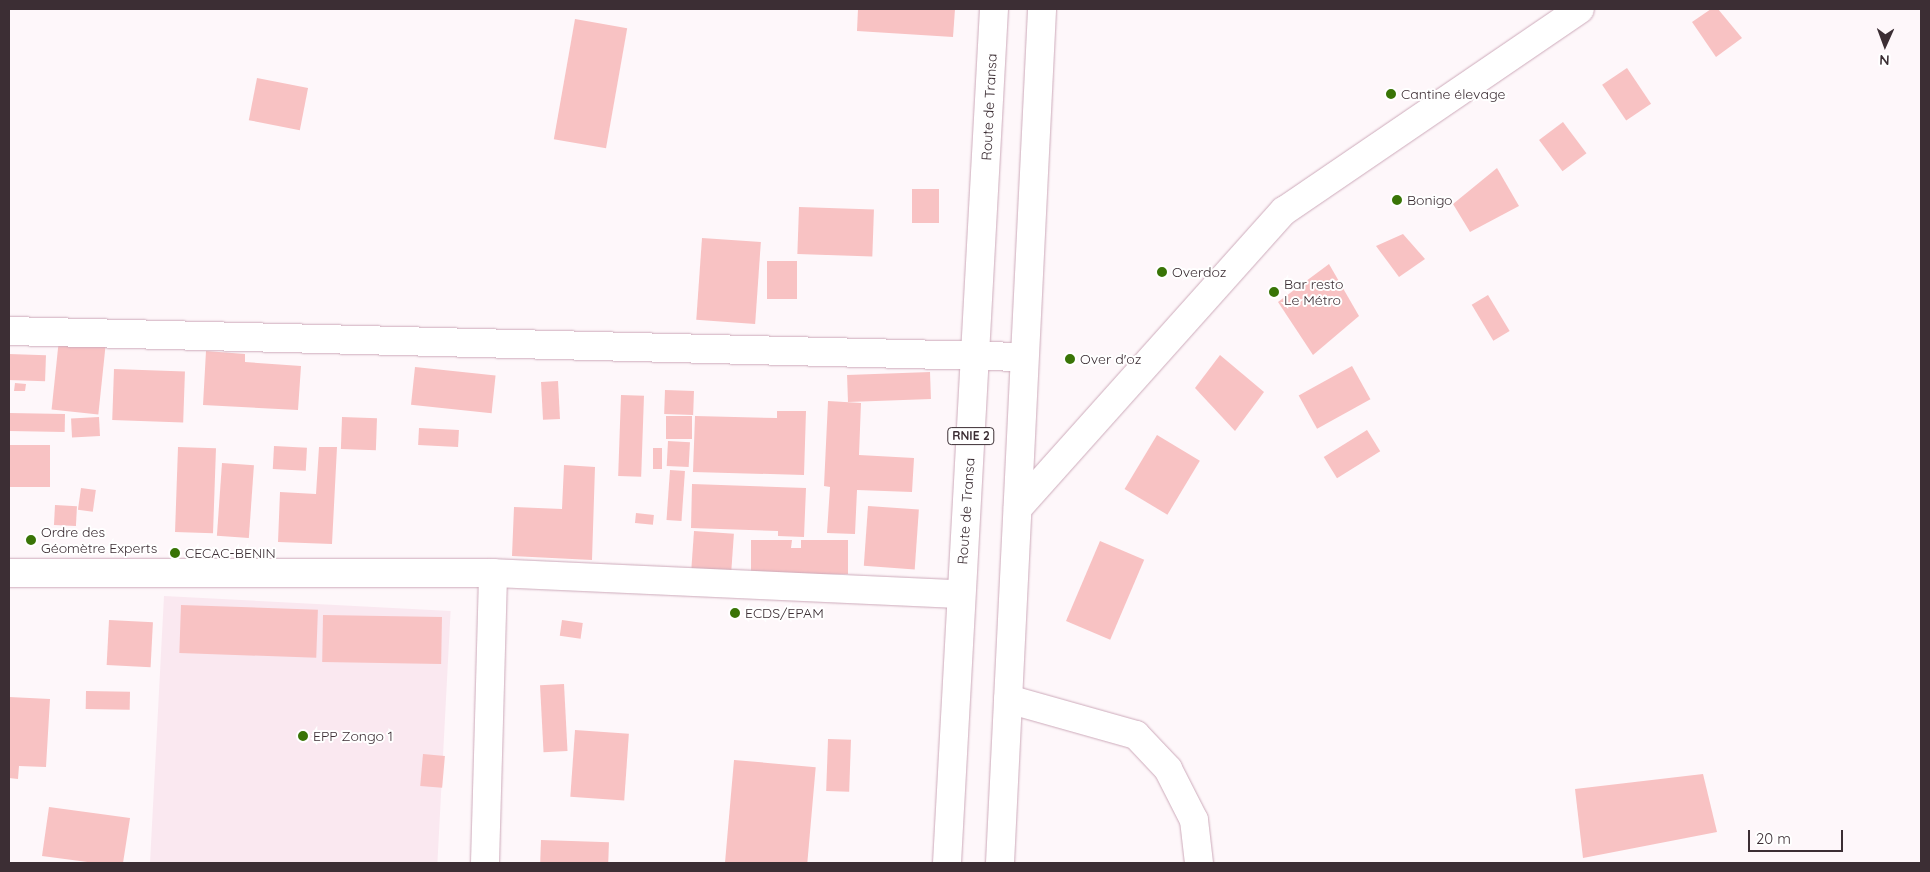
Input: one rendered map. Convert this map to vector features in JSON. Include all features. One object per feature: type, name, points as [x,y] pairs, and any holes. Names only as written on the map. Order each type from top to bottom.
[{"type":"street","name":"Route de Transa","points":[[946,863],[976,357],[994,9]]},
{"type":"street","points":[[1000,863],[1042,9]]},
{"type":"street","points":[[1018,508],[1284,211],[1580,9]]},
{"type":"street","points":[[9,331],[1024,357]]},
{"type":"street","points":[[9,573],[493,572],[961,594]]},
{"type":"street","points":[[485,863],[493,572]]},
{"type":"street","points":[[1008,699],[1136,735],[1168,769],[1194,820],[1199,863]]},
{"type":"shaded area","name":"EPP Zongo 1","points":[[164,596],[451,611],[437,863],[150,863]]},
{"type":"building","points":[[858,9],[955,9],[953,37],[857,31]]},
{"type":"building","points":[[1711,9],[1718,9],[1742,38],[1716,57],[1692,22]]},
{"type":"building","points":[[575,19],[627,28],[606,148],[554,139]]},
{"type":"building","points":[[1627,68],[1651,104],[1626,120],[1602,85]]},
{"type":"building","points":[[257,78],[308,88],[300,130],[249,120]]},
{"type":"building","points":[[1563,122],[1586,153],[1563,171],[1539,140]]},
{"type":"building","points":[[1497,168],[1519,206],[1470,232],[1453,204]]},
{"type":"building","points":[[912,189],[939,189],[939,223],[912,223]]},
{"type":"building","points":[[799,207],[874,210],[872,257],[797,254]]},
{"type":"building","points":[[1403,234],[1425,259],[1399,277],[1376,246]]},
{"type":"building","points":[[702,238],[761,242],[755,324],[696,320]]},
{"type":"building","points":[[767,261],[797,261],[797,299],[767,299]]},
{"type":"building","points":[[1329,264],[1359,316],[1313,355],[1278,302]]},
{"type":"building","points":[[1488,295],[1510,331],[1493,341],[1472,305]]},
{"type":"building","points":[[59,339],[106,344],[98,415],[52,410]]},
{"type":"building","points":[[206,351],[245,354],[245,362],[301,366],[298,410],[203,405]]},
{"type":"building","points":[[9,354],[46,355],[45,381],[9,380]]},
{"type":"building","points":[[1220,355],[1264,392],[1235,431],[1195,388]]},
{"type":"building","points":[[1352,366],[1370,399],[1317,429],[1299,396]]},
{"type":"building","points":[[415,367],[496,375],[492,413],[411,405]]},
{"type":"building","points":[[114,369],[185,371],[183,422],[112,420]]},
{"type":"building","points":[[930,372],[931,399],[848,402],[847,375]]},
{"type":"building","points":[[558,381],[560,419],[543,420],[541,382]]},
{"type":"building","points":[[15,383],[26,384],[25,391],[14,391]]},
{"type":"building","points":[[665,390],[694,391],[693,415],[664,414]]},
{"type":"building","points":[[621,395],[644,396],[641,477],[618,476]]},
{"type":"building","points":[[828,401],[861,403],[859,455],[914,458],[912,492],[857,490],[855,534],[827,533],[830,487],[824,486]]},
{"type":"building","points":[[777,411],[806,411],[804,475],[693,472],[695,416],[777,418]]},
{"type":"building","points":[[9,413],[65,414],[65,432],[9,431]]},
{"type":"building","points":[[666,416],[692,416],[692,439],[666,439]]},
{"type":"building","points":[[99,417],[100,436],[72,437],[71,418]]},
{"type":"building","points":[[342,417],[377,418],[376,450],[341,449]]},
{"type":"building","points":[[419,428],[459,430],[458,447],[418,445]]},
{"type":"building","points":[[1367,430],[1380,451],[1337,478],[1324,457]]},
{"type":"building","points":[[1157,435],[1200,461],[1167,515],[1125,489]]},
{"type":"building","points":[[668,441],[690,442],[689,467],[667,466]]},
{"type":"building","points":[[9,445],[50,445],[50,487],[9,487]]},
{"type":"building","points":[[274,446],[307,448],[306,471],[273,469]]},
{"type":"building","points":[[178,447],[216,448],[213,533],[175,532]]},
{"type":"building","points":[[319,447],[337,447],[332,544],[278,542],[280,492],[316,494]]},
{"type":"building","points":[[653,448],[662,448],[662,469],[653,469]]},
{"type":"building","points":[[222,463],[254,465],[249,538],[217,536]]},
{"type":"building","points":[[564,465],[595,467],[592,560],[512,556],[514,507],[562,509]]},
{"type":"building","points":[[670,470],[685,471],[681,521],[667,520]]},
{"type":"building","points":[[692,484],[806,488],[804,537],[778,536],[778,531],[691,528]]},
{"type":"building","points":[[81,488],[96,490],[93,512],[78,510]]},
{"type":"building","points":[[55,505],[77,506],[76,526],[54,525]]},
{"type":"building","points":[[868,506],[919,510],[915,569],[864,566]]},
{"type":"building","points":[[636,513],[654,515],[653,525],[635,523]]},
{"type":"building","points":[[694,531],[734,534],[731,572],[691,569]]},
{"type":"building","points":[[751,540],[792,540],[791,548],[801,548],[801,540],[848,540],[848,574],[751,574]]},
{"type":"building","points":[[1100,541],[1144,560],[1110,640],[1066,621]]},
{"type":"building","points":[[181,605],[318,610],[316,658],[179,653]]},
{"type":"building","points":[[323,615],[442,617],[441,664],[322,662]]},
{"type":"building","points":[[109,620],[153,622],[151,667],[107,665]]},
{"type":"building","points":[[562,620],[583,623],[581,639],[560,636]]},
{"type":"building","points":[[564,684],[568,751],[544,752],[540,685]]},
{"type":"building","points":[[86,691],[130,692],[130,710],[86,709]]},
{"type":"building","points":[[9,697],[50,699],[46,767],[19,766],[18,779],[9,778]]},
{"type":"building","points":[[575,730],[629,734],[624,801],[570,797]]},
{"type":"building","points":[[828,739],[851,740],[849,792],[826,791]]},
{"type":"building","points":[[423,754],[445,756],[442,788],[420,786]]},
{"type":"building","points":[[734,760],[816,767],[807,863],[725,863]]},
{"type":"building","points":[[1703,774],[1717,832],[1583,858],[1575,789]]},
{"type":"building","points":[[49,807],[130,818],[123,863],[95,863],[42,856]]},
{"type":"building","points":[[541,840],[609,842],[608,863],[540,863]]},
{"type":"place","name":"Cantine élevage","points":[[1391,94]]},
{"type":"place","name":"Bonigo","points":[[1397,200]]},
{"type":"place","name":"Overdoz","points":[[1162,272]]},
{"type":"place","name":"Bar resto Le Métro","points":[[1274,292]]},
{"type":"place","name":"Over d'oz","points":[[1070,359]]},
{"type":"place","name":"Ordre des Géomètre Experts","points":[[31,540]]},
{"type":"place","name":"CECAC-BENIN","points":[[175,553]]},
{"type":"place","name":"ECDS/EPAM","points":[[735,613]]},
{"type":"place","name":"EPP Zongo 1","points":[[303,736]]}]
